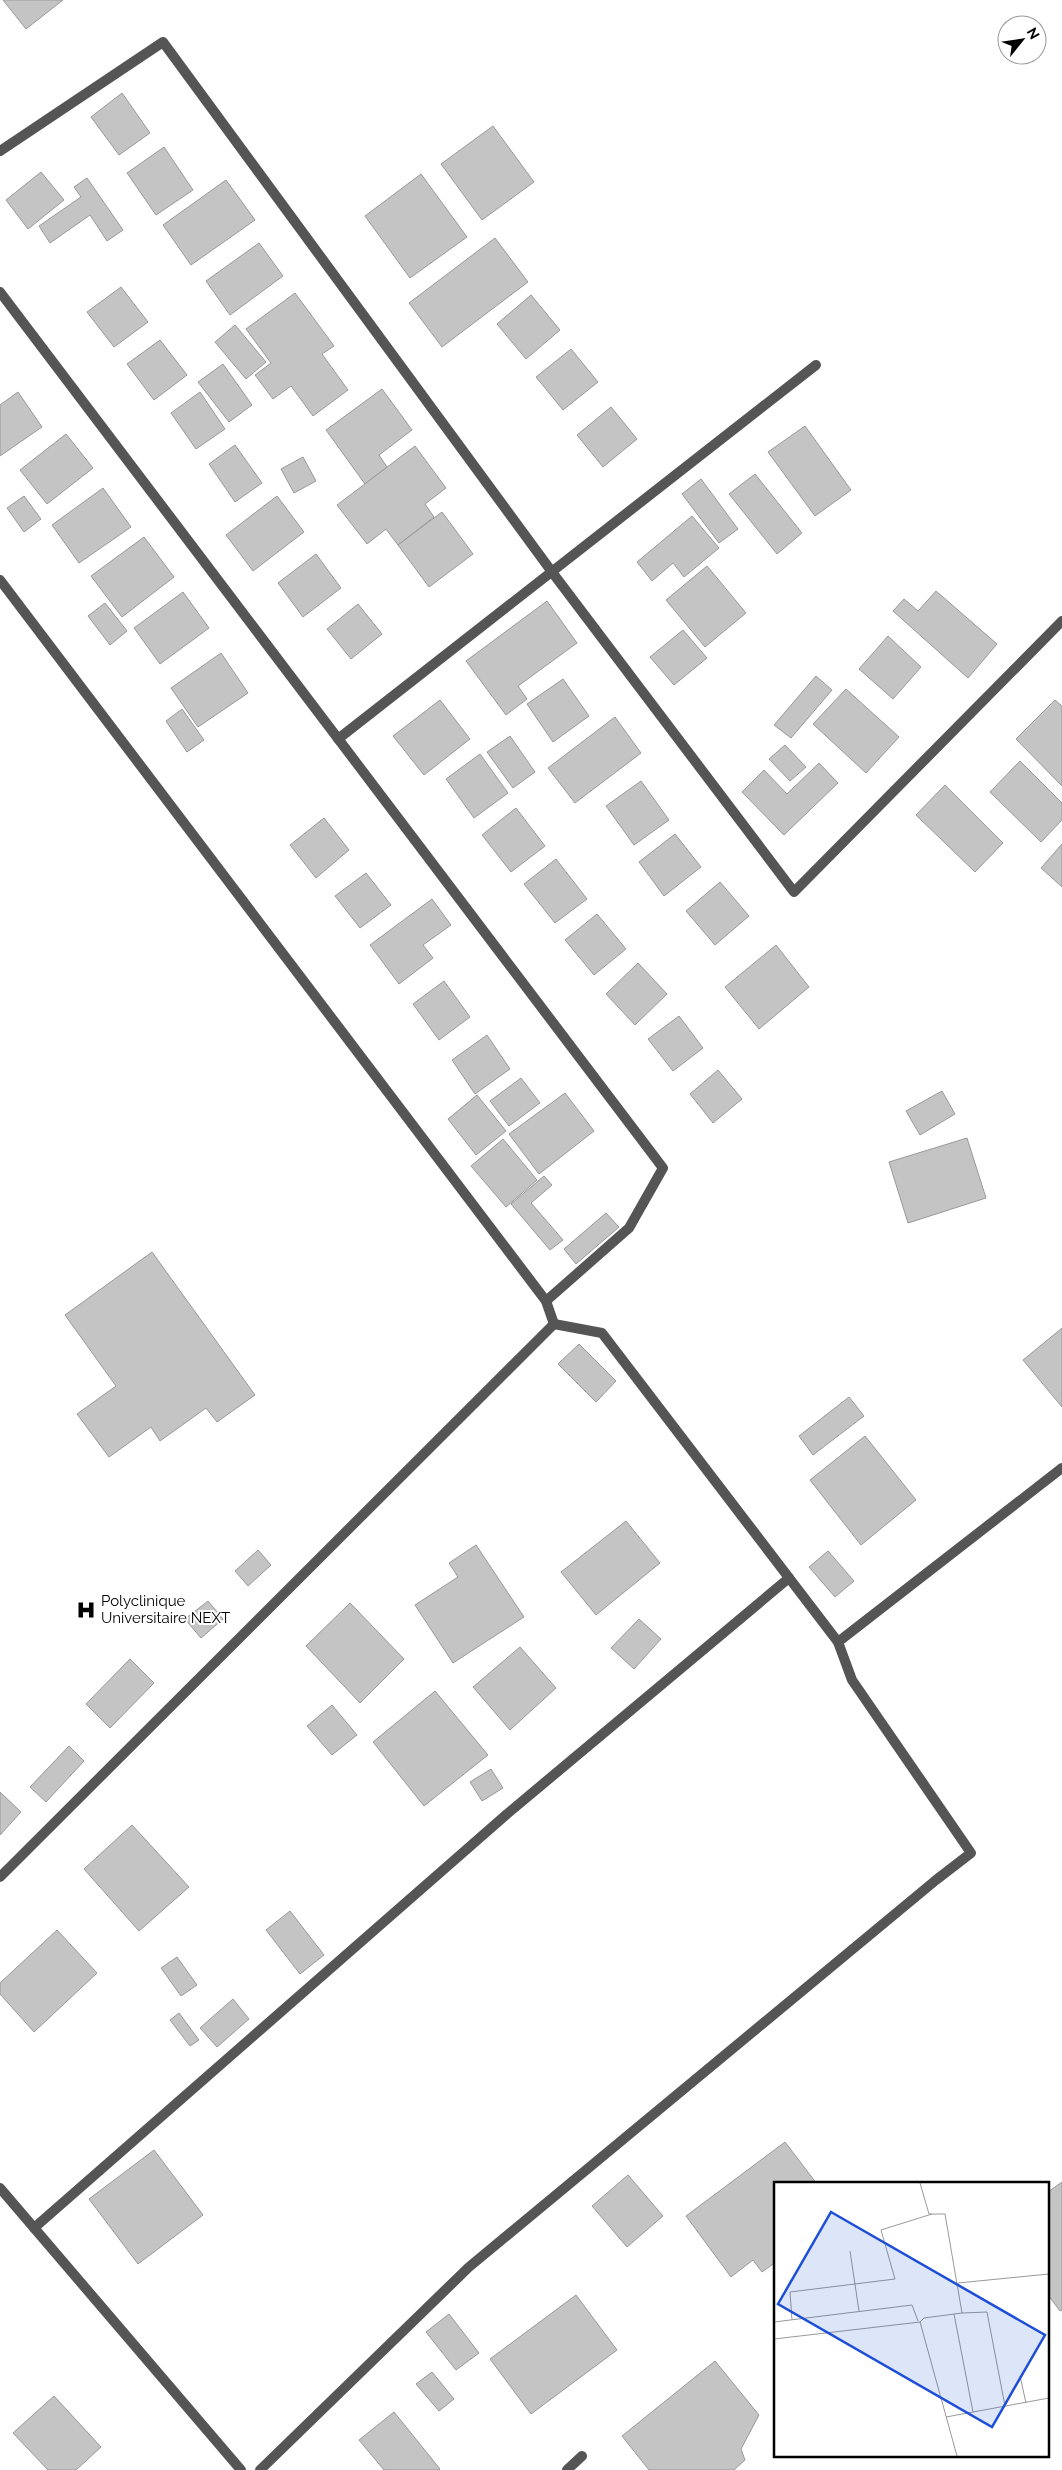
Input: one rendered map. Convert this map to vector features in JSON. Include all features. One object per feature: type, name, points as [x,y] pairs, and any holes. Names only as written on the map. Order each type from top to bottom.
[{"type":"street","points":[[0,152],[163,42],[552,572],[794,892],[1062,620]]},
{"type":"street","points":[[0,292],[663,1168],[629,1228],[546,1301]]},
{"type":"street","points":[[338,739],[816,365]]},
{"type":"street","points":[[0,580],[546,1301],[554,1324]]},
{"type":"street","points":[[260,2470],[468,2267],[928,1886],[971,1853],[852,1680],[838,1642],[602,1333],[554,1324]]},
{"type":"street","points":[[0,1878],[554,1324]]},
{"type":"street","points":[[838,1642],[1062,1468]]},
{"type":"street","points":[[34,2228],[507,1814],[789,1578]]},
{"type":"street","points":[[0,2188],[240,2470]]},
{"type":"street","points":[[567,2470],[582,2456]]},
{"type":"building","points":[[3,0],[63,0],[26,29]]},
{"type":"building","points":[[122,93],[150,133],[119,155],[91,117]]},
{"type":"building","points":[[493,126],[534,182],[482,220],[441,164]]},
{"type":"building","points":[[164,147],[193,190],[156,215],[127,173]]},
{"type":"building","points":[[41,172],[64,200],[28,229],[6,200]]},
{"type":"building","points":[[421,174],[467,237],[410,278],[365,216]]},
{"type":"building","points":[[87,178],[123,230],[107,241],[90,215],[50,243],[39,226],[81,197],[74,187]]},
{"type":"building","points":[[226,180],[255,220],[191,265],[163,225]]},
{"type":"building","points":[[495,238],[528,282],[442,347],[409,303]]},
{"type":"building","points":[[259,243],[283,276],[230,315],[206,281]]},
{"type":"building","points":[[121,287],[148,322],[114,347],[87,312]]},
{"type":"building","points":[[295,293],[334,346],[322,354],[348,390],[313,416],[291,386],[273,399],[255,375],[271,363],[246,329]]},
{"type":"building","points":[[531,295],[560,330],[526,359],[497,324]]},
{"type":"building","points":[[235,325],[266,362],[246,379],[215,342]]},
{"type":"building","points":[[160,340],[187,375],[154,400],[127,364]]},
{"type":"building","points":[[571,349],[598,382],[563,410],[536,377]]},
{"type":"building","points":[[223,364],[252,405],[229,422],[198,382]]},
{"type":"building","points":[[382,389],[412,430],[379,455],[387,467],[365,484],[326,430]]},
{"type":"building","points":[[18,392],[42,427],[0,456],[0,405]]},
{"type":"building","points":[[200,392],[225,429],[196,449],[171,413]]},
{"type":"building","points":[[611,407],[637,439],[603,467],[577,435]]},
{"type":"building","points":[[805,426],[851,490],[815,516],[768,452]]},
{"type":"building","points":[[66,434],[93,468],[47,504],[20,470]]},
{"type":"building","points":[[235,445],[262,483],[235,502],[209,464]]},
{"type":"building","points":[[415,446],[446,488],[425,504],[434,517],[398,545],[386,529],[367,544],[337,505]]},
{"type":"building","points":[[303,457],[316,481],[294,493],[281,469]]},
{"type":"building","points":[[755,474],[802,533],[777,554],[729,494]]},
{"type":"building","points":[[701,479],[738,529],[719,543],[682,494]]},
{"type":"building","points":[[103,488],[131,527],[79,563],[52,525]]},
{"type":"building","points":[[24,496],[41,519],[24,532],[7,508]]},
{"type":"building","points":[[277,496],[304,532],[253,571],[226,535]]},
{"type":"building","points":[[442,512],[473,554],[429,587],[398,545]]},
{"type":"building","points":[[692,516],[719,548],[684,577],[673,563],[652,581],[637,562]]},
{"type":"building","points":[[144,537],[174,577],[122,617],[91,576]]},
{"type":"building","points":[[316,554],[341,588],[303,617],[278,583]]},
{"type":"building","points":[[707,566],[746,613],[705,647],[666,600]]},
{"type":"building","points":[[936,591],[997,644],[968,678],[893,611],[904,599],[918,611]]},
{"type":"building","points":[[183,592],[209,628],[160,664],[134,628]]},
{"type":"building","points":[[547,601],[577,643],[518,686],[527,699],[506,715],[466,661]]},
{"type":"building","points":[[105,603],[127,631],[110,645],[88,616]]},
{"type":"building","points":[[358,604],[382,634],[351,659],[327,629]]},
{"type":"building","points":[[683,630],[707,658],[674,685],[650,657]]},
{"type":"building","points":[[888,636],[921,667],[893,699],[859,669]]},
{"type":"building","points":[[221,653],[248,693],[198,727],[171,688]]},
{"type":"building","points":[[816,676],[832,690],[791,738],[774,725]]},
{"type":"building","points":[[563,679],[589,716],[553,742],[527,704]]},
{"type":"building","points":[[846,689],[899,737],[866,773],[813,724]]},
{"type":"building","points":[[440,700],[470,739],[424,775],[393,736]]},
{"type":"building","points":[[1055,700],[1062,706],[1062,786],[1016,739]]},
{"type":"building","points":[[182,709],[204,740],[187,752],[166,721]]},
{"type":"building","points":[[615,717],[641,753],[575,803],[548,768]]},
{"type":"building","points":[[510,736],[535,772],[513,788],[487,752]]},
{"type":"building","points":[[785,745],[806,767],[790,781],[769,759]]},
{"type":"building","points":[[480,754],[508,793],[474,818],[446,779]]},
{"type":"building","points":[[1020,761],[1062,803],[1062,820],[1041,842],[990,792]]},
{"type":"building","points":[[819,763],[838,783],[784,835],[742,792],[764,770],[787,794]]},
{"type":"building","points":[[641,781],[669,820],[634,845],[606,806]]},
{"type":"building","points":[[945,785],[1003,843],[975,872],[916,815]]},
{"type":"building","points":[[516,808],[545,846],[511,872],[482,835]]},
{"type":"building","points":[[324,818],[349,850],[316,878],[290,845]]},
{"type":"building","points":[[675,834],[701,867],[664,896],[639,862]]},
{"type":"building","points":[[1062,844],[1062,887],[1041,868]]},
{"type":"building","points":[[556,859],[587,899],[555,923],[524,884]]},
{"type":"building","points":[[366,873],[391,905],[360,928],[335,896]]},
{"type":"building","points":[[720,882],[749,916],[715,945],[686,911]]},
{"type":"building","points":[[432,899],[451,925],[423,945],[433,958],[399,984],[370,945]]},
{"type":"building","points":[[597,914],[626,949],[594,975],[565,940]]},
{"type":"building","points":[[776,945],[809,987],[759,1029],[725,987]]},
{"type":"building","points":[[638,963],[667,994],[635,1025],[606,994]]},
{"type":"building","points":[[444,981],[470,1017],[439,1040],[413,1004]]},
{"type":"building","points":[[679,1016],[703,1048],[673,1071],[648,1039]]},
{"type":"building","points":[[487,1035],[510,1069],[475,1094],[452,1060]]},
{"type":"building","points":[[718,1070],[742,1099],[713,1123],[690,1094]]},
{"type":"building","points":[[521,1078],[540,1103],[509,1126],[490,1101]]},
{"type":"building","points":[[942,1091],[955,1114],[920,1135],[906,1111]]},
{"type":"building","points":[[565,1093],[594,1131],[539,1174],[509,1134]]},
{"type":"building","points":[[477,1095],[506,1131],[476,1155],[448,1119]]},
{"type":"building","points":[[967,1138],[986,1198],[908,1223],[889,1162]]},
{"type":"building","points":[[503,1139],[537,1180],[506,1207],[471,1166]]},
{"type":"building","points":[[544,1176],[552,1185],[531,1203],[563,1240],[550,1250],[511,1204]]},
{"type":"building","points":[[606,1213],[619,1227],[576,1264],[564,1249]]},
{"type":"building","points":[[152,1252],[255,1395],[217,1422],[206,1408],[160,1441],[151,1427],[109,1457],[77,1414],[116,1386],[65,1315]]},
{"type":"building","points":[[1062,1328],[1062,1407],[1023,1360]]},
{"type":"building","points":[[579,1344],[616,1381],[596,1402],[558,1364]]},
{"type":"building","points":[[849,1397],[864,1416],[813,1455],[799,1436]]},
{"type":"building","points":[[865,1436],[916,1500],[861,1545],[810,1480]]},
{"type":"building","points":[[626,1521],[660,1563],[596,1615],[561,1572]]},
{"type":"building","points":[[476,1545],[524,1617],[453,1663],[415,1605],[458,1577],[449,1563]]},
{"type":"building","points":[[258,1550],[271,1565],[248,1586],[235,1571]]},
{"type":"building","points":[[828,1551],[854,1581],[835,1597],[809,1567]]},
{"type":"building","points":[[208,1601],[223,1619],[201,1638],[185,1619]]},
{"type":"building","points":[[350,1603],[404,1659],[360,1703],[306,1646]]},
{"type":"building","points":[[639,1619],[661,1639],[634,1669],[611,1648]]},
{"type":"building","points":[[520,1647],[556,1688],[510,1730],[473,1687]]},
{"type":"building","points":[[130,1659],[154,1683],[110,1728],[86,1704]]},
{"type":"building","points":[[435,1691],[488,1755],[424,1806],[373,1742]]},
{"type":"building","points":[[332,1705],[357,1735],[332,1755],[307,1726]]},
{"type":"building","points":[[69,1746],[84,1761],[46,1802],[30,1787]]},
{"type":"building","points":[[491,1769],[503,1788],[482,1801],[470,1782]]},
{"type":"building","points":[[0,1792],[21,1812],[0,1835]]},
{"type":"building","points":[[132,1825],[189,1887],[139,1931],[84,1869]]},
{"type":"building","points":[[290,1911],[324,1955],[300,1974],[266,1930]]},
{"type":"building","points":[[57,1930],[97,1973],[34,2032],[0,1994],[0,1983]]},
{"type":"building","points":[[177,1957],[197,1985],[181,1996],[161,1968]]},
{"type":"building","points":[[233,1999],[249,2019],[217,2047],[200,2028]]},
{"type":"building","points":[[179,2013],[199,2040],[190,2046],[170,2020]]},
{"type":"building","points":[[785,2142],[815,2182],[774,2182],[774,2263],[762,2272],[753,2260],[731,2277],[686,2216]]},
{"type":"building","points":[[154,2150],[203,2215],[138,2264],[89,2199]]},
{"type":"building","points":[[628,2175],[663,2216],[627,2247],[592,2206]]},
{"type":"building","points":[[1062,2182],[1062,2310],[1060,2311],[1050,2298],[1050,2191]]},
{"type":"building","points":[[576,2295],[617,2350],[531,2414],[490,2359]]},
{"type":"building","points":[[449,2314],[479,2353],[456,2370],[426,2332]]},
{"type":"building","points":[[715,2361],[759,2415],[741,2449],[745,2460],[734,2470],[649,2470],[622,2436]]},
{"type":"building","points":[[432,2372],[454,2399],[439,2411],[416,2384]]},
{"type":"building","points":[[54,2396],[101,2447],[76,2470],[48,2470],[13,2433]]},
{"type":"building","points":[[394,2412],[439,2470],[384,2470],[359,2440]]},
{"type":"place","name":"Polyclinique Universitaire NEXT","points":[[86,1610]]}]
